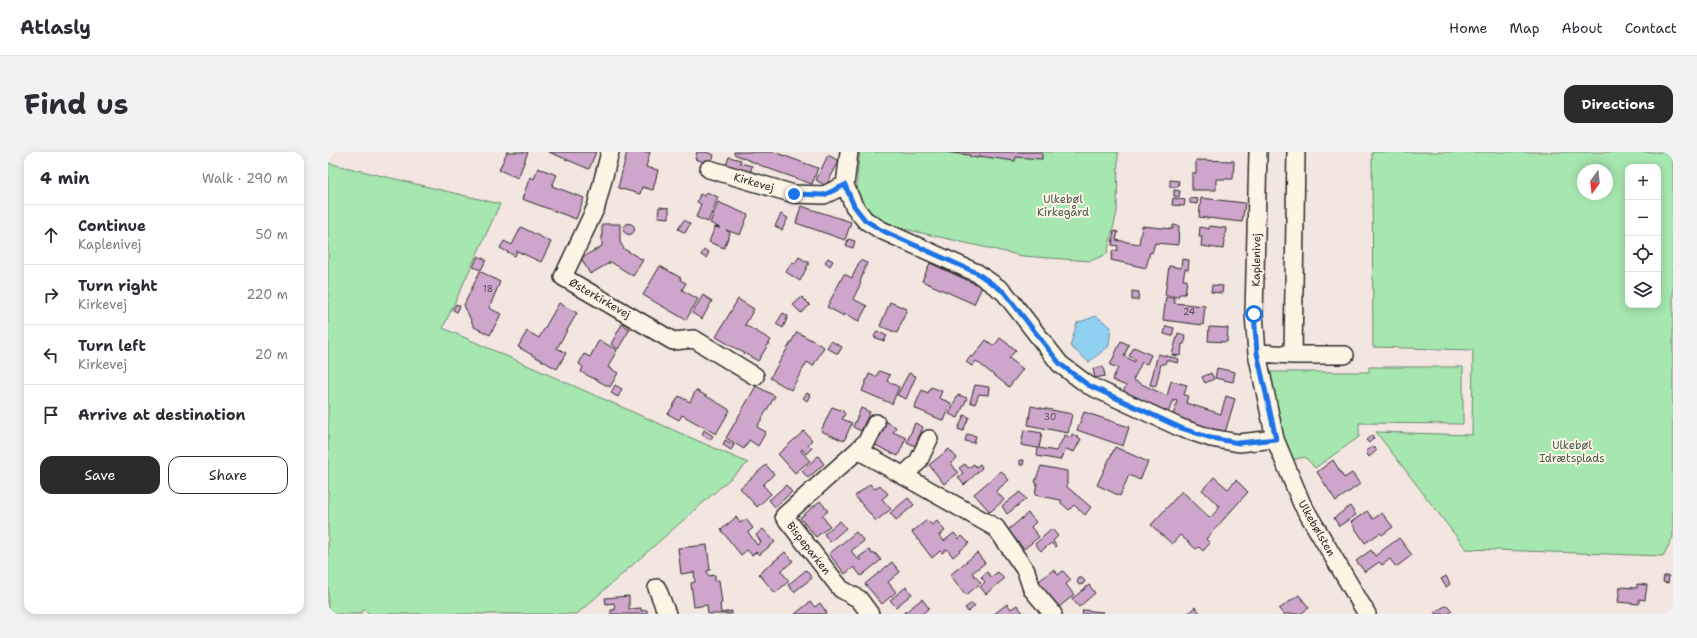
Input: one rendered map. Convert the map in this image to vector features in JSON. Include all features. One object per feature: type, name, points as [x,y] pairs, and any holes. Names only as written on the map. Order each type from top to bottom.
[{"type":"street","name":"Østerkirkevej","points":[[610,152],[596,207],[563,277],[673,341],[694,339],[755,376]]},
{"type":"street","points":[[849,152],[845,185],[854,206],[865,220],[876,227],[977,273],[1004,292],[1060,364],[1088,385],[1181,428],[1211,438],[1239,443],[1276,439]]},
{"type":"street","name":"Kaplenivej","points":[[1258,152],[1254,314],[1257,353],[1276,439]]},
{"type":"street","points":[[1293,355],[1296,152]]},
{"type":"street","name":"Kirkevej","points":[[709,169],[794,194],[824,195],[845,185]]},
{"type":"street","points":[[1257,353],[1345,355]]},
{"type":"street","name":"Bispeparken","points":[[870,614],[859,600],[841,589],[784,516],[867,441],[876,423]]},
{"type":"street","points":[[903,476],[918,462],[928,438]]},
{"type":"street","name":"Ulkebølsten","points":[[1276,439],[1302,504],[1367,614]]},
{"type":"street","points":[[858,450],[996,528],[1026,571],[1032,588],[1053,614]]},
{"type":"street","points":[[658,588],[667,614]]},
{"type":"green space","name":"Ulkebøl Kirkegård","points":[[860,152],[1118,152],[1117,212],[1107,254],[1090,261],[1023,256],[887,225],[867,209],[858,194],[857,176]]},
{"type":"green space","name":"Ulkebøl Idrætsplads","points":[[1372,152],[1673,152],[1673,537],[1663,556],[1466,549],[1376,432],[1472,435],[1473,350],[1373,347]]},
{"type":"green space","points":[[328,163],[500,204],[443,328],[748,463],[577,614],[370,614],[363,610],[360,614],[328,614]]},
{"type":"green space","points":[[1369,367],[1463,367],[1463,424],[1359,423],[1359,437],[1315,468],[1305,457],[1292,460],[1282,436],[1268,372],[1369,372]]},
{"type":"water","points":[[1096,316],[1111,327],[1109,346],[1089,362],[1070,346],[1077,323]]},
{"type":"building","points":[[507,152],[528,152],[518,178],[499,170]]},
{"type":"building","points":[[549,152],[596,152],[589,169]]},
{"type":"building","points":[[627,152],[650,152],[646,167],[658,170],[653,190],[642,187],[640,194],[618,188]]},
{"type":"building","points":[[697,152],[706,152],[714,155],[711,164],[695,159]]},
{"type":"building","points":[[734,152],[774,152],[818,168],[812,184],[767,168],[734,154]]},
{"type":"building","points":[[943,152],[1042,152],[1042,159],[1016,157],[1015,161],[979,156],[978,158],[970,157],[970,155]]},
{"type":"building","points":[[828,155],[839,161],[826,186],[816,180]]},
{"type":"building","points":[[729,157],[741,160],[740,163],[752,166],[749,178],[724,171]]},
{"type":"building","points":[[1196,160],[1234,161],[1233,179],[1216,179],[1216,190],[1192,190],[1192,173],[1196,173]]},
{"type":"building","points":[[538,168],[557,175],[552,186],[584,198],[576,219],[522,199],[530,177],[534,179]]},
{"type":"building","points":[[1170,180],[1179,181],[1178,187],[1170,187]]},
{"type":"building","points":[[1174,190],[1180,191],[1179,197],[1174,196]]},
{"type":"building","points":[[706,192],[718,197],[708,222],[696,217],[701,204],[697,202],[700,194],[704,196]]},
{"type":"building","points":[[1173,198],[1185,200],[1184,206],[1172,205]]},
{"type":"building","points":[[1190,198],[1198,199],[1197,204],[1190,203]]},
{"type":"building","points":[[1201,198],[1245,203],[1242,222],[1199,217]]},
{"type":"building","points":[[718,202],[748,215],[740,235],[726,230],[730,233],[724,248],[709,242],[715,227],[720,228],[710,223]]},
{"type":"building","points":[[801,206],[851,222],[845,240],[796,223]]},
{"type":"building","points":[[659,207],[669,208],[669,218],[658,217]]},
{"type":"building","points":[[781,214],[788,218],[782,230],[775,226]]},
{"type":"building","points":[[684,220],[690,224],[685,233],[678,229]]},
{"type":"building","points":[[602,224],[620,224],[620,242],[624,249],[643,260],[633,276],[611,262],[590,274],[581,258],[602,246]]},
{"type":"building","points":[[627,224],[631,224],[633,225],[633,233],[627,234],[624,231],[624,227]]},
{"type":"building","points":[[1173,225],[1179,226],[1178,245],[1155,243],[1152,253],[1150,252],[1146,268],[1111,260],[1113,250],[1117,251],[1118,246],[1112,245],[1114,231],[1118,232],[1116,240],[1139,244],[1142,226],[1173,229]]},
{"type":"building","points":[[1209,226],[1226,228],[1223,249],[1201,246],[1202,237],[1199,237],[1200,227],[1209,229]]},
{"type":"building","points":[[521,227],[551,242],[541,262],[517,251],[515,256],[500,248],[504,241],[512,245]]},
{"type":"building","points":[[848,239],[855,241],[853,248],[846,246]]},
{"type":"building","points":[[704,250],[709,252],[706,258],[701,255]]},
{"type":"building","points":[[478,256],[486,260],[481,270],[473,267]]},
{"type":"building","points":[[799,257],[809,263],[800,281],[786,272],[792,262],[795,263]]},
{"type":"building","points":[[828,258],[833,261],[830,266],[825,262]]},
{"type":"building","points":[[1182,259],[1189,260],[1188,270],[1185,269],[1183,280],[1187,280],[1185,294],[1179,294],[1178,297],[1165,295],[1169,266],[1181,268]]},
{"type":"building","points":[[860,260],[867,263],[860,282],[861,283],[853,299],[867,306],[859,321],[845,314],[844,316],[827,307],[844,274],[852,278]]},
{"type":"building","points":[[930,263],[982,287],[974,304],[922,281]]},
{"type":"building","points":[[660,266],[681,278],[680,280],[686,283],[682,290],[698,299],[686,320],[643,295]]},
{"type":"building","points":[[480,271],[500,282],[489,308],[501,314],[490,335],[474,327],[464,305]]},
{"type":"building","points":[[1212,285],[1223,286],[1222,293],[1211,292]]},
{"type":"building","points":[[1132,291],[1139,292],[1138,300],[1132,300]]},
{"type":"building","points":[[703,295],[712,301],[702,319],[692,313]]},
{"type":"building","points":[[802,297],[810,305],[801,313],[793,305]]},
{"type":"building","points":[[1166,297],[1175,298],[1174,303],[1205,306],[1203,325],[1163,320]]},
{"type":"building","points":[[738,299],[754,309],[745,325],[771,340],[758,361],[716,337]]},
{"type":"building","points":[[890,302],[907,309],[897,333],[880,326]]},
{"type":"building","points":[[559,303],[577,313],[557,348],[566,353],[557,369],[518,347],[527,331],[539,338]]},
{"type":"building","points":[[456,304],[460,306],[457,312],[453,310]]},
{"type":"building","points":[[783,313],[788,316],[783,328],[776,324]]},
{"type":"building","points":[[622,324],[630,329],[618,349],[611,344]]},
{"type":"building","points":[[1166,326],[1174,328],[1172,336],[1164,334]]},
{"type":"building","points":[[1209,327],[1228,328],[1227,342],[1208,341]]},
{"type":"building","points":[[877,331],[887,336],[884,341],[874,337]]},
{"type":"building","points":[[797,332],[824,347],[813,366],[807,362],[791,390],[770,378]]},
{"type":"building","points":[[1178,333],[1185,335],[1184,337],[1186,338],[1184,344],[1182,344],[1181,355],[1179,356],[1172,355]]},
{"type":"building","points":[[1000,338],[1016,350],[1009,358],[1023,369],[1009,387],[976,361],[972,366],[966,362],[971,356],[973,357],[986,340],[994,346]]},
{"type":"building","points":[[599,340],[617,350],[608,367],[618,373],[610,387],[581,372],[583,367],[579,364],[584,354],[590,357]]},
{"type":"building","points":[[831,341],[842,347],[838,354],[827,348]]},
{"type":"building","points":[[1121,341],[1129,345],[1124,356],[1135,362],[1135,359],[1129,356],[1134,347],[1151,355],[1147,364],[1142,362],[1133,380],[1167,396],[1171,381],[1187,385],[1184,395],[1188,396],[1186,403],[1221,414],[1226,396],[1235,399],[1224,436],[1172,419],[1177,401],[1174,400],[1166,416],[1123,392],[1126,386],[1112,380],[1118,368],[1110,365]]},
{"type":"building","points":[[1158,354],[1179,359],[1178,363],[1166,360],[1165,364],[1161,364],[1156,386],[1150,385]]},
{"type":"building","points":[[1103,367],[1105,376],[1095,378],[1093,369]]},
{"type":"building","points":[[1217,368],[1235,372],[1233,382],[1215,378]]},
{"type":"building","points":[[879,371],[890,375],[887,381],[899,387],[892,404],[862,391],[869,374],[876,377]]},
{"type":"building","points":[[909,373],[916,376],[906,399],[897,395]]},
{"type":"building","points":[[1211,373],[1214,379],[1205,383],[1202,377]]},
{"type":"building","points":[[615,385],[622,389],[618,397],[611,393]]},
{"type":"building","points":[[975,385],[989,387],[988,395],[979,394],[975,404],[970,402]]},
{"type":"building","points":[[756,386],[775,396],[757,427],[766,432],[758,446],[749,440],[744,449],[726,438]]},
{"type":"building","points":[[931,387],[942,391],[939,398],[951,403],[944,421],[914,408],[922,390],[928,393]]},
{"type":"building","points":[[696,390],[730,410],[716,434],[682,415],[679,420],[668,414],[679,396],[690,402]]},
{"type":"building","points":[[807,393],[810,395],[807,401],[803,398]]},
{"type":"building","points":[[958,395],[967,398],[958,418],[949,414]]},
{"type":"building","points":[[1031,406],[1072,414],[1068,433],[1028,425]]},
{"type":"building","points":[[832,407],[843,411],[845,414],[842,419],[852,423],[844,441],[821,431]]},
{"type":"building","points":[[861,408],[870,412],[861,431],[853,427]]},
{"type":"building","points":[[1084,412],[1129,427],[1123,446],[1077,430]]},
{"type":"building","points":[[964,415],[969,417],[963,431],[958,429]]},
{"type":"building","points":[[886,422],[896,427],[893,432],[906,438],[898,456],[875,445]]},
{"type":"building","points":[[915,423],[923,427],[915,446],[907,442]]},
{"type":"building","points":[[704,430],[713,436],[710,440],[702,435]]},
{"type":"building","points":[[1024,430],[1042,433],[1039,448],[1056,451],[1065,435],[1071,438],[1072,434],[1081,439],[1074,452],[1066,449],[1060,460],[1037,456],[1038,448],[1021,445]]},
{"type":"building","points":[[804,431],[812,440],[808,444],[812,448],[806,454],[802,449],[801,451],[810,461],[795,473],[778,454]]},
{"type":"building","points":[[967,434],[976,436],[974,443],[965,441]]},
{"type":"building","points":[[1372,435],[1374,438],[1369,443],[1366,440]]},
{"type":"building","points":[[725,440],[734,445],[731,450],[723,445]]},
{"type":"building","points":[[1373,446],[1377,450],[1369,457],[1366,452]]},
{"type":"building","points":[[1115,447],[1148,462],[1140,480],[1129,475],[1120,496],[1097,485]]},
{"type":"building","points":[[949,449],[957,458],[951,463],[958,473],[944,484],[929,465]]},
{"type":"building","points":[[818,456],[824,464],[808,478],[802,471]]},
{"type":"building","points":[[1020,460],[1024,460],[1023,465],[1020,465]]},
{"type":"building","points":[[1333,460],[1344,478],[1352,473],[1360,484],[1336,501],[1317,472]]},
{"type":"building","points":[[965,464],[968,468],[974,464],[976,467],[980,464],[982,468],[964,485],[958,477],[963,473],[959,468]]},
{"type":"building","points":[[766,465],[774,474],[763,485],[771,494],[757,507],[740,488]]},
{"type":"building","points":[[1041,466],[1067,471],[1067,487],[1091,507],[1085,515],[1074,505],[1069,510],[1061,503],[1061,500],[1035,495],[1037,483],[1035,482]]},
{"type":"building","points":[[1001,471],[1009,480],[996,491],[1004,500],[990,512],[974,494]]},
{"type":"building","points":[[1214,477],[1228,489],[1236,480],[1248,492],[1206,539],[1210,543],[1203,551],[1199,547],[1196,549],[1180,535],[1172,544],[1151,525],[1182,491],[1210,518],[1220,507],[1202,490]]},
{"type":"building","points":[[870,484],[875,489],[880,485],[888,494],[882,499],[891,509],[876,521],[855,496]]},
{"type":"building","points":[[786,485],[792,492],[775,507],[769,500]]},
{"type":"building","points":[[1020,492],[1026,499],[1007,514],[1002,506]]},
{"type":"building","points":[[908,498],[914,505],[896,520],[890,513]]},
{"type":"building","points":[[820,501],[828,511],[822,516],[830,526],[816,537],[800,518]]},
{"type":"building","points":[[1350,506],[1356,515],[1339,526],[1334,518]]},
{"type":"building","points":[[1367,511],[1373,519],[1382,513],[1393,527],[1382,535],[1380,533],[1365,543],[1351,522]]},
{"type":"building","points":[[1028,513],[1036,522],[1031,527],[1039,537],[1024,549],[1008,530]]},
{"type":"building","points":[[736,517],[740,523],[746,519],[753,528],[748,532],[757,545],[761,542],[756,535],[763,529],[775,542],[759,555],[756,552],[752,555],[747,550],[741,555],[721,530]]},
{"type":"building","points":[[927,520],[932,525],[937,521],[945,531],[939,535],[944,541],[954,533],[959,539],[962,536],[969,543],[953,557],[947,549],[942,553],[940,551],[932,558],[912,532]]},
{"type":"building","points":[[840,521],[846,528],[830,542],[824,534]]},
{"type":"building","points":[[1052,529],[1058,536],[1053,541],[1056,546],[1055,547],[1051,543],[1041,551],[1035,544]]},
{"type":"building","points":[[856,532],[864,541],[851,551],[860,561],[861,560],[859,557],[869,550],[872,554],[875,553],[881,560],[861,576],[854,567],[845,574],[829,554]]},
{"type":"building","points":[[1399,538],[1412,555],[1396,567],[1390,559],[1382,565],[1379,562],[1365,572],[1356,561],[1371,550],[1375,556]]},
{"type":"building","points":[[707,545],[710,570],[707,571],[708,576],[715,575],[715,581],[719,580],[722,603],[720,604],[721,613],[732,611],[732,614],[708,614],[707,605],[694,607],[691,583],[695,582],[694,572],[681,574],[678,548]]},
{"type":"building","points":[[785,552],[793,561],[781,571],[789,581],[775,593],[759,574]]},
{"type":"building","points":[[977,553],[985,563],[972,573],[981,583],[966,595],[950,575]]},
{"type":"building","points":[[892,562],[900,572],[888,582],[896,592],[882,604],[865,584]]},
{"type":"building","points":[[1054,569],[1058,575],[1063,571],[1071,580],[1066,584],[1074,595],[1059,607],[1038,582]]},
{"type":"building","points":[[806,570],[812,578],[794,592],[788,585]]},
{"type":"building","points":[[987,572],[991,577],[998,572],[1004,579],[986,594],[980,587],[985,582],[981,577]]},
{"type":"building","points":[[1446,576],[1450,584],[1446,587],[1441,579]]},
{"type":"building","points":[[1664,576],[1669,576],[1668,583],[1663,582]]},
{"type":"building","points":[[1079,578],[1082,578],[1085,581],[1083,584],[1079,585],[1077,582]]},
{"type":"building","points":[[1637,584],[1647,585],[1645,600],[1639,599],[1639,604],[1618,602],[1620,587],[1637,588]]},
{"type":"building","points":[[1089,585],[1095,593],[1079,607],[1072,599]]},
{"type":"building","points":[[906,587],[912,594],[896,607],[890,600]]},
{"type":"building","points":[[1299,595],[1309,608],[1300,614],[1283,614],[1279,609]]},
{"type":"building","points":[[629,596],[629,609],[641,608],[641,611],[647,610],[647,614],[611,614],[611,610],[615,610],[614,603],[606,604],[605,598]]},
{"type":"building","points":[[922,599],[929,608],[922,614],[903,614]]},
{"type":"building","points":[[810,602],[815,607],[820,603],[827,613],[795,614]]},
{"type":"building","points":[[972,603],[975,606],[968,612],[965,608]]},
{"type":"building","points":[[1007,604],[1011,609],[1017,605],[1024,614],[994,614]]},
{"type":"building","points":[[1447,605],[1452,611],[1448,614],[1437,614],[1435,612]]},
{"type":"building","points":[[1195,607],[1201,614],[1187,614]]},
{"type":"building","points":[[1083,610],[1103,612],[1102,614],[1082,614]]},
{"type":"route","points":[[794,194],[824,195],[845,185],[854,206],[865,220],[881,230],[977,273],[1004,292],[1060,364],[1088,385],[1181,428],[1211,438],[1239,443],[1276,439],[1257,353],[1254,314]]}]
